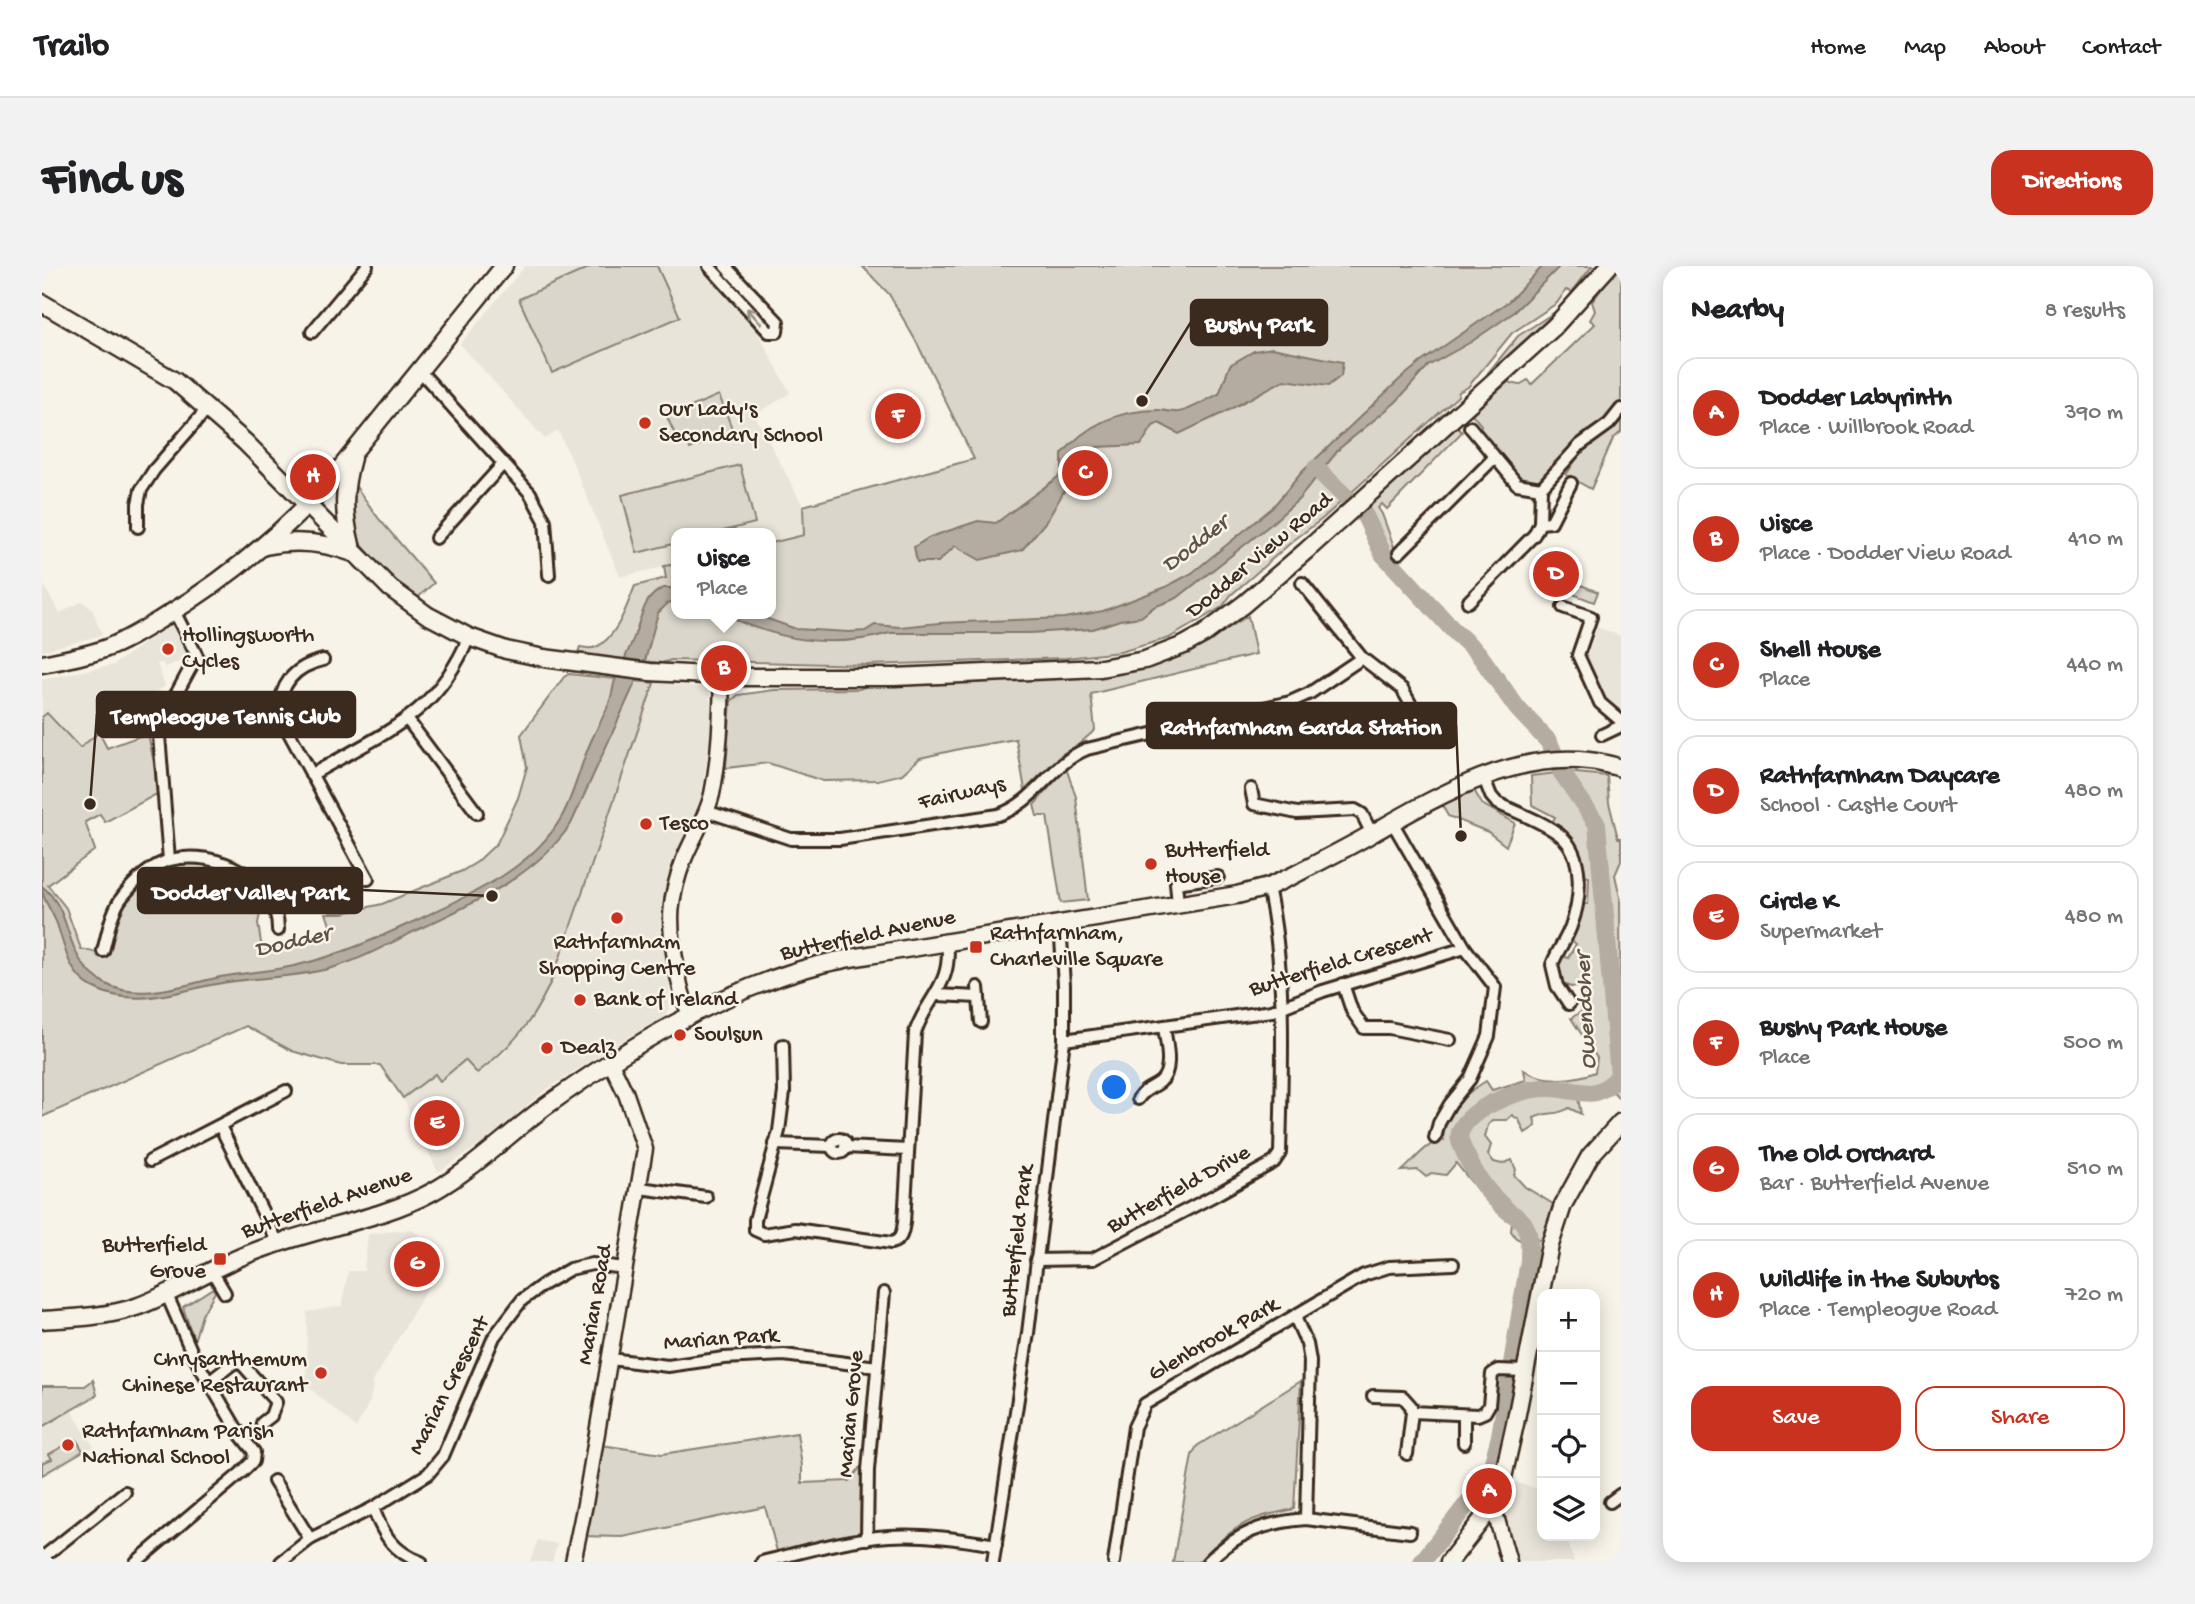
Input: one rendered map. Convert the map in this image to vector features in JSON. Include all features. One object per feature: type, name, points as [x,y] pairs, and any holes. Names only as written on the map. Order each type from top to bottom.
[{"type":"main road","points":[[42,664],[104,649],[138,632],[228,575],[263,547],[309,505],[504,266]]},
{"type":"main road","name":"Dodder View Road","points":[[42,303],[175,381],[208,408],[407,602],[469,637],[525,655],[612,668],[722,676],[894,677],[1087,669],[1145,660],[1184,645],[1222,622],[1355,505],[1554,327],[1609,266]]},
{"type":"main road","points":[[355,449],[344,492],[347,530],[355,551]]},
{"type":"main road","points":[[263,547],[283,542],[321,543],[355,551]]},
{"type":"main road","name":"Butterfield Avenue","points":[[42,1320],[109,1313],[135,1307],[167,1295],[212,1271],[278,1243],[381,1212],[431,1193],[452,1180],[544,1107],[610,1061],[691,1016],[777,978],[818,965],[1237,895],[1268,887],[1436,798],[1484,778],[1528,764],[1621,758]]},
{"type":"main road","name":"Butterfield Avenue","points":[[1589,761],[1621,768]]},
{"type":"main road","points":[[1452,1561],[1486,1516],[1496,1497],[1509,1454],[1516,1370],[1563,1205],[1590,1156],[1621,1122]]},
{"type":"street","points":[[312,332],[367,266]]},
{"type":"street","points":[[709,266],[769,332],[777,332],[778,322],[725,266]]},
{"type":"street","points":[[419,370],[530,493],[545,522],[549,575]]},
{"type":"street","points":[[138,527],[141,490],[208,408]]},
{"type":"street","points":[[1609,424],[1621,409]]},
{"type":"street","points":[[1468,603],[1534,535],[1540,523],[1541,488],[1580,445],[1609,424],[1621,419]]},
{"type":"street","points":[[1470,428],[1517,484],[1541,488]]},
{"type":"street","points":[[1399,553],[1494,458]]},
{"type":"street","points":[[436,538],[504,463]]},
{"type":"street","points":[[1540,523],[1551,522],[1571,483]]},
{"type":"street","points":[[1302,583],[1362,658],[1402,689],[1410,703]]},
{"type":"street","points":[[1563,607],[1591,617],[1578,655],[1600,704],[1621,723],[1602,735]]},
{"type":"street","points":[[169,860],[159,735],[167,711],[197,656],[174,611]]},
{"type":"street","points":[[311,775],[407,719],[424,706],[452,673],[469,637]]},
{"type":"street","name":"Fairways","points":[[706,811],[791,839],[840,839],[998,815],[1021,804],[1074,754],[1290,702],[1310,693],[1362,658]]},
{"type":"street","points":[[323,660],[307,664],[288,680],[282,689],[279,702],[280,716],[368,879]]},
{"type":"street","points":[[691,1016],[679,983],[669,925],[678,876],[711,797],[719,748],[722,676]]},
{"type":"street","points":[[407,719],[477,813]]},
{"type":"street","points":[[1484,778],[1497,803],[1549,828],[1562,837],[1571,852],[1579,880],[1576,912],[1552,965],[1557,986],[1569,1004]]},
{"type":"street","points":[[1251,789],[1254,804],[1271,809],[1297,813],[1354,810],[1362,814],[1372,834]]},
{"type":"street","points":[[1395,827],[1465,948],[1495,987],[1494,1013],[1489,1036],[1478,1064],[1471,1079],[1459,1091],[1439,1122],[1435,1138]]},
{"type":"street","points":[[103,951],[113,915],[122,897],[151,870],[169,860],[206,859],[220,861],[241,870],[259,885],[267,897],[278,921],[278,930]]},
{"type":"street","points":[[1178,904],[1176,883],[1218,877]]},
{"type":"street","name":"Butterfield Drive","points":[[1036,1260],[1093,1259],[1274,1162],[1280,1153],[1281,1008],[1275,920],[1268,887]]},
{"type":"street","name":"Butterfield Park","points":[[993,1562],[1025,1356],[1064,1040],[1060,923]]},
{"type":"street","points":[[783,1045],[784,1092],[755,1230],[764,1234],[795,1229],[897,1242],[902,1236],[915,1033],[922,1015],[937,995],[943,978],[946,942]]},
{"type":"street","name":"Butterfield Crescent","points":[[1064,1040],[1281,1008],[1343,984],[1465,948]]},
{"type":"street","points":[[1343,984],[1352,1012],[1364,1028],[1389,1028],[1450,1040]]},
{"type":"street","points":[[937,995],[978,992],[981,1022]]},
{"type":"street","points":[[1138,1099],[1142,1091],[1161,1082],[1165,1076],[1168,1064],[1164,1027]]},
{"type":"street","name":"Marian Road","points":[[573,1562],[645,1149],[626,1094],[610,1061]]},
{"type":"street","points":[[150,1161],[286,1091]]},
{"type":"street","points":[[220,1126],[278,1243]]},
{"type":"street","points":[[775,1143],[832,1146],[838,1153],[845,1147],[908,1150]]},
{"type":"street","points":[[640,1188],[706,1197]]},
{"type":"street","name":"Marian Crescent","points":[[281,1562],[310,1539],[373,1508],[428,1475],[443,1456],[494,1337],[522,1300],[570,1269],[592,1264],[625,1268]]},
{"type":"street","name":"Glenbrook Park","points":[[1114,1562],[1134,1427],[1145,1405],[1364,1275],[1389,1267],[1453,1264]]},
{"type":"street","points":[[212,1271],[225,1293]]},
{"type":"street","name":"Marian Grove","points":[[867,1539],[868,1470],[884,1293]]},
{"type":"street","points":[[136,1562],[253,1461],[254,1452],[239,1433],[193,1355],[167,1295]]},
{"type":"street","points":[[1295,1317],[1307,1344],[1310,1361],[1306,1519]]},
{"type":"street","name":"Marian Park","points":[[610,1359],[667,1366],[724,1358],[784,1355],[877,1367]]},
{"type":"street","points":[[209,1382],[236,1361],[240,1363],[276,1402],[271,1416],[262,1423]]},
{"type":"street","points":[[1412,1412],[1478,1415],[1485,1412],[1489,1405],[1492,1374],[1516,1370]]},
{"type":"street","points":[[1373,1396],[1403,1397],[1411,1406],[1408,1454]]},
{"type":"street","points":[[1464,1415],[1464,1443]]},
{"type":"street","points":[[274,1481],[310,1539]]},
{"type":"street","points":[[42,1558],[125,1492]]},
{"type":"street","points":[[1610,1502],[1621,1494]]},
{"type":"street","points":[[1496,1497],[1496,1516],[1508,1562]]},
{"type":"street","points":[[373,1508],[387,1538],[396,1550],[421,1562]]},
{"type":"street","points":[[1486,1516],[1500,1534]]},
{"type":"street","points":[[1208,1562],[1217,1552],[1245,1533],[1267,1524],[1306,1519],[1410,1531]]},
{"type":"street","points":[[768,1561],[867,1539],[924,1536],[996,1545]]},
{"type":"shaded area","name":"Our Lady's Secondary School","points":[[525,266],[700,266],[751,319],[790,393],[755,415],[803,506],[804,536],[776,542],[776,528],[671,528],[671,565],[620,577],[558,431],[545,439],[460,344]]},
{"type":"shaded area","points":[[593,266],[657,266],[680,317],[552,373],[519,299]]},
{"type":"shaded area","points":[[862,266],[1592,266],[1572,292],[1566,290],[1557,303],[1512,333],[1468,387],[1459,392],[1458,396],[1322,519],[1231,595],[1222,607],[1169,638],[1120,652],[1066,658],[868,665],[671,660],[662,663],[577,655],[580,647],[594,648],[610,636],[635,586],[666,578],[664,566],[671,565],[671,619],[776,619],[776,542],[804,535],[803,506],[974,459],[917,343],[889,294]]},
{"type":"shaded area","points":[[1543,266],[1560,266],[1513,313],[1471,342],[1428,366],[1396,402],[1340,448],[1299,499],[1270,525],[1177,598],[1154,607],[1141,617],[1120,620],[1093,629],[1030,633],[890,633],[846,641],[804,640],[734,619],[768,619],[796,629],[849,632],[865,631],[875,625],[900,627],[1064,618],[1103,611],[1166,587],[1192,573],[1272,508],[1302,472],[1400,379],[1509,301]]},
{"type":"shaded area","points":[[1618,266],[1621,266],[1621,405],[1545,480],[1537,483],[1519,481],[1480,432],[1481,425],[1472,414],[1508,382],[1519,385],[1528,380],[1532,384],[1595,324],[1590,320],[1595,311],[1592,302]]},
{"type":"shaded area","points":[[1558,310],[1487,374],[1518,336]]},
{"type":"shaded area","points":[[1272,348],[1343,362],[1341,376],[1328,386],[1284,380],[1179,434],[1159,423],[1153,426],[1141,445],[1097,447],[1071,479],[1048,519],[1022,550],[980,560],[955,546],[938,562],[917,562],[914,547],[930,537],[978,521],[996,523],[1062,474],[1062,454],[1093,427],[1130,413],[1158,410],[1176,412],[1189,409],[1219,394],[1230,365],[1254,351]]},
{"type":"shaded area","points":[[719,395],[733,431],[690,449],[685,437],[678,441],[667,417]]},
{"type":"shaded area","points":[[1621,413],[1621,432],[1613,439],[1591,489],[1566,475],[1584,447]]},
{"type":"shaded area","points":[[1457,426],[1462,432],[1387,509],[1382,504],[1378,508],[1397,555],[1384,553],[1372,522],[1363,510]]},
{"type":"shaded area","points":[[740,465],[755,523],[735,528],[671,528],[671,544],[637,553],[622,495]]},
{"type":"shaded area","points":[[349,477],[379,519],[434,583],[415,600],[398,586],[352,534]]},
{"type":"shaded area","points":[[1564,578],[1598,592],[1594,602],[1560,589]]},
{"type":"shaded area","points":[[42,583],[60,613],[83,601],[93,611],[102,635],[42,651]]},
{"type":"shaded area","points":[[663,588],[671,588],[671,602],[658,613],[645,661],[571,824],[538,860],[498,889],[370,953],[315,972],[235,981],[141,998],[108,994],[92,987],[84,982],[72,967],[42,886],[60,910],[75,950],[91,974],[119,989],[148,992],[230,975],[289,967],[359,946],[457,901],[516,867],[548,836],[561,818],[610,701],[615,680],[645,606],[652,596]]},
{"type":"shaded area","points":[[1248,616],[1256,654],[1091,694],[1095,730],[1078,745],[1062,754],[1025,790],[1016,739],[920,758],[902,774],[878,780],[823,781],[768,763],[726,768],[731,701],[738,695],[774,690],[859,689],[867,686],[1056,679],[1129,672],[1162,663],[1190,651]]},
{"type":"shaded area","points":[[175,621],[192,657],[165,667],[162,663],[157,664],[165,686],[95,734],[80,748],[47,713],[42,717],[42,679],[113,665]]},
{"type":"shaded area","points":[[1597,627],[1621,636],[1621,714],[1603,697],[1587,658]]},
{"type":"shaded area","points":[[569,674],[654,683],[555,972],[532,1016],[514,1040],[491,1062],[477,1073],[465,1060],[440,1081],[435,1074],[403,1098],[380,1065],[341,1065],[292,1051],[246,1026],[42,1117],[42,717],[47,713],[80,748],[99,732],[107,748],[148,733],[157,779],[157,794],[105,822],[100,814],[85,822],[95,850],[48,885],[66,908],[81,949],[106,955],[120,912],[134,890],[165,868],[202,862],[236,873],[251,885],[263,901],[258,923],[261,943],[269,947],[287,948],[333,934],[326,913],[343,913],[382,904],[462,871],[477,862],[497,843],[518,798],[527,767],[521,735]]},
{"type":"shaded area","name":"Rathfarnham Shopping Centre","points":[[654,683],[698,687],[709,694],[711,708],[711,732],[701,799],[674,862],[662,908],[660,927],[669,979],[669,1008],[664,1017],[618,1043],[543,1092],[483,1143],[438,1172],[403,1098],[436,1074],[441,1081],[465,1059],[477,1072],[505,1052],[541,1004],[555,972]]},
{"type":"shaded area","points":[[1066,768],[1076,797],[1088,900],[1061,903],[1047,816],[1037,816],[1034,805]]},
{"type":"shaded area","points":[[1566,772],[1607,776],[1609,803],[1618,838],[1621,838],[1621,861],[1615,875],[1620,897],[1621,1101],[1612,1090],[1605,1095],[1578,1098],[1581,1114],[1569,1108],[1544,1114],[1534,1118],[1536,1126],[1525,1133],[1519,1120],[1512,1115],[1507,1120],[1493,1120],[1488,1125],[1485,1137],[1491,1145],[1488,1155],[1494,1162],[1502,1164],[1512,1160],[1516,1170],[1514,1175],[1525,1187],[1553,1204],[1542,1238],[1534,1243],[1534,1233],[1527,1228],[1525,1237],[1528,1244],[1516,1238],[1511,1231],[1509,1214],[1479,1192],[1456,1163],[1446,1175],[1431,1173],[1426,1177],[1418,1170],[1402,1171],[1427,1147],[1444,1141],[1450,1114],[1470,1092],[1486,1081],[1492,1090],[1526,1080],[1524,1070],[1540,1077],[1559,1079],[1595,1072],[1597,1058],[1571,1018],[1581,1012],[1581,1000],[1587,993],[1584,986],[1571,987],[1557,974],[1559,958],[1568,958],[1576,944],[1571,940],[1581,904],[1588,904],[1589,877],[1583,876],[1564,832],[1552,823],[1555,817],[1532,805],[1531,776]],"holes":[[[1495,1098],[1498,1105],[1480,1111],[1466,1128],[1467,1146],[1477,1166],[1470,1174],[1456,1147],[1455,1127],[1459,1119],[1479,1105]]]},
{"type":"shaded area","points":[[1474,790],[1482,804],[1515,823],[1506,846],[1488,832],[1448,816],[1442,805]]},
{"type":"shaded area","points":[[411,1229],[445,1258],[374,1380],[370,1401],[356,1428],[306,1385],[307,1312],[342,1306],[348,1271],[364,1271],[368,1234]]},
{"type":"shaded area","points":[[213,1288],[215,1292],[202,1315],[194,1341],[183,1307]]},
{"type":"shaded area","points":[[93,1380],[97,1395],[42,1427],[42,1386],[85,1386]]},
{"type":"shaded area","points":[[1301,1381],[1294,1509],[1243,1524],[1198,1562],[1173,1562],[1192,1455],[1197,1446]]},
{"type":"shaded area","name":"Rathfarnham Parish National School","points":[[71,1410],[94,1447],[42,1477],[42,1427]]},
{"type":"shaded area","points":[[797,1433],[802,1483],[849,1481],[864,1463],[863,1534],[778,1555],[765,1507],[623,1537],[579,1536],[594,1444],[662,1454]]},
{"type":"shaded area","points":[[76,1439],[83,1451],[42,1475],[42,1463],[52,1459],[49,1454]]},
{"type":"shaded area","points":[[1511,1481],[1537,1489],[1537,1541],[1568,1541],[1574,1562],[1514,1562],[1503,1521],[1504,1499]]},
{"type":"shaded area","points":[[538,1540],[557,1544],[552,1562],[530,1562]]},
{"type":"waterway","name":"Owendoher","points":[[1316,468],[1365,516],[1383,554],[1453,630],[1478,653],[1517,708],[1549,742],[1562,773],[1597,824],[1619,1076],[1610,1085],[1594,1092],[1550,1088],[1513,1095],[1476,1113],[1460,1133],[1463,1148],[1482,1184],[1524,1224],[1529,1237],[1529,1261],[1500,1436],[1487,1484],[1464,1508],[1422,1562]]},
{"type":"waterway","name":"Owendoher","points":[[1549,742],[1553,743]]},
{"type":"waterway","points":[[1500,1556],[1501,1562]]},
{"type":"place","name":"Bushy Park","points":[[1142,401]]},
{"type":"place","name":"Bushy Park House","points":[[898,416]]},
{"type":"place","name":"Our Lady's Secondary School","points":[[645,423]]},
{"type":"place","name":"Shell House","points":[[1085,473]]},
{"type":"place","name":"Wildlife in the Suburbs","points":[[313,477]]},
{"type":"place","name":"Rathfarnham Daycare","points":[[1556,574]]},
{"type":"place","name":"Hollingsworth Cycles","points":[[168,649]]},
{"type":"place","name":"Uisce","points":[[724,668]]},
{"type":"place","name":"Templeogue Tennis Club","points":[[90,804]]},
{"type":"place","name":"Tesco","points":[[646,824]]},
{"type":"place","name":"Rathfarnham Garda Station","points":[[1461,836]]},
{"type":"place","name":"Butterfield House","points":[[1151,864]]},
{"type":"place","name":"Dodder Valley Park","points":[[492,896]]},
{"type":"place","name":"Rathfarnham Shopping Centre","points":[[617,918]]},
{"type":"place","name":"Rathfarnham, Charleville Square","points":[[976,947]]},
{"type":"place","name":"Bank of Ireland","points":[[580,1000]]},
{"type":"place","name":"Soulsun","points":[[680,1035]]},
{"type":"place","name":"Dealz","points":[[547,1048]]},
{"type":"place","name":"Circle K","points":[[437,1123]]},
{"type":"place","name":"Butterfield Grove","points":[[220,1259]]},
{"type":"place","name":"The Old Orchard","points":[[417,1264]]},
{"type":"place","name":"Chrysanthemum Chinese Restaurant","points":[[321,1373]]},
{"type":"place","name":"Rathfarnham Parish National School","points":[[68,1445]]},
{"type":"place","name":"Dodder Labyrinth","points":[[1489,1491]]},
{"type":"water label","name":"Dodder","points":[[1196,545]]},
{"type":"water label","name":"Dodder","points":[[293,943]]}]
